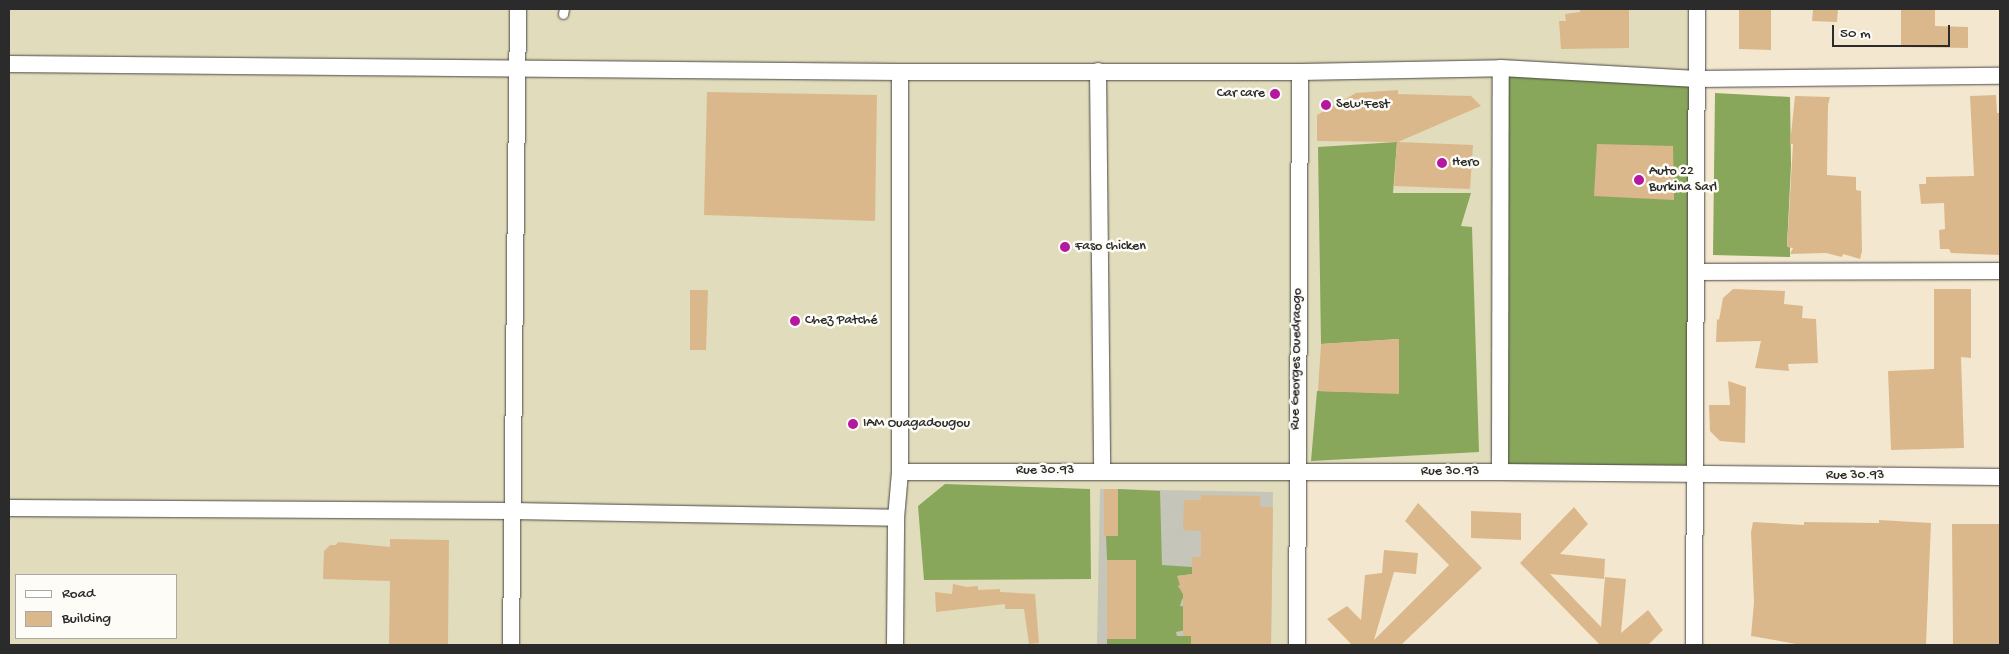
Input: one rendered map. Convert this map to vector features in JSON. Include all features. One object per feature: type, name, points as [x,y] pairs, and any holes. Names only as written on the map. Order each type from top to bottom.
[{"type":"street","points":[[511,645],[518,9]]},
{"type":"street","points":[[1694,645],[1697,9]]},
{"type":"street","points":[[9,64],[900,72],[1300,72],[1501,68],[1697,79],[2000,76]]},
{"type":"street","points":[[1500,472],[1501,68]]},
{"type":"street","points":[[1098,71],[1102,470]]},
{"type":"street","points":[[896,645],[896,518],[900,472],[900,72]]},
{"type":"street","name":"Rue Georges Ouedraogo","points":[[1296,645],[1300,72]]},
{"type":"street","points":[[1696,272],[2000,271]]},
{"type":"street","name":"Rue 30.93","points":[[900,472],[1102,470],[2000,477]]},
{"type":"street","points":[[9,508],[512,511],[896,518]]},
{"type":"shaded area","points":[[9,9],[1697,9],[1690,474],[1296,473],[1297,645],[9,645]]},
{"type":"shaded area","points":[[1100,489],[1273,492],[1271,645],[1097,645]]},
{"type":"green space","points":[[1501,71],[1691,84],[1690,474],[1500,467]]},
{"type":"green space","points":[[1715,93],[1790,97],[1791,165],[1787,246],[1790,247],[1790,257],[1713,255]]},
{"type":"green space","points":[[1397,142],[1393,193],[1471,193],[1461,226],[1472,227],[1479,452],[1311,461],[1317,391],[1399,393],[1399,339],[1321,344],[1318,147]]},
{"type":"green space","points":[[945,484],[1090,489],[1091,579],[924,580],[918,506]]},
{"type":"green space","points":[[1118,489],[1160,491],[1162,565],[1192,567],[1192,574],[1177,576],[1189,581],[1178,586],[1192,597],[1182,599],[1180,606],[1190,607],[1191,622],[1183,622],[1183,629],[1191,629],[1176,632],[1177,636],[1191,636],[1191,645],[1107,645],[1107,639],[1135,560],[1107,560],[1106,536],[1118,535]]},
{"type":"building","points":[[1580,9],[1629,9],[1629,48],[1561,49],[1559,21],[1566,21],[1565,14],[1580,12]]},
{"type":"building","points":[[1739,9],[1771,9],[1771,50],[1739,49]]},
{"type":"building","points":[[1813,9],[1838,9],[1837,22],[1812,21]]},
{"type":"building","points":[[1901,9],[1935,9],[1935,26],[1968,27],[1968,48],[1901,47]]},
{"type":"building","points":[[1398,90],[1398,94],[1471,96],[1481,106],[1398,142],[1473,145],[1470,189],[1394,186],[1397,142],[1317,141],[1317,115],[1356,93]]},
{"type":"building","points":[[707,92],[877,95],[875,221],[704,215]]},
{"type":"building","points":[[1996,95],[1997,113],[2000,113],[2000,255],[1951,253],[1949,249],[1940,249],[1939,230],[1945,229],[1944,203],[1921,204],[1919,184],[1926,184],[1926,177],[1974,176],[1970,96]]},
{"type":"building","points":[[1795,96],[1830,97],[1828,105],[1827,175],[1856,177],[1856,190],[1861,191],[1862,251],[1860,259],[1843,254],[1842,257],[1826,253],[1790,254],[1793,248],[1787,247],[1793,144],[1790,144]]},
{"type":"building","points":[[1597,144],[1673,146],[1674,200],[1594,196]]},
{"type":"building","points":[[1733,289],[1785,291],[1784,304],[1803,306],[1802,318],[1816,319],[1818,363],[1788,364],[1789,371],[1755,368],[1761,341],[1716,342],[1717,319],[1719,320],[1723,298]]},
{"type":"building","points":[[1934,289],[1971,289],[1971,358],[1961,357],[1964,448],[1891,450],[1888,371],[1934,369]]},
{"type":"building","points":[[690,290],[708,290],[706,350],[690,350]]},
{"type":"building","points":[[1399,339],[1399,394],[1318,391],[1321,344]]},
{"type":"building","points":[[1728,381],[1746,387],[1745,443],[1720,441],[1710,431],[1709,405],[1730,405]]},
{"type":"building","points":[[1104,489],[1118,489],[1118,536],[1104,536]]},
{"type":"building","points":[[1201,495],[1260,496],[1260,507],[1273,507],[1271,645],[1191,645],[1191,636],[1183,636],[1183,594],[1178,586],[1180,585],[1177,576],[1192,574],[1192,557],[1201,557],[1201,531],[1183,530],[1184,500],[1201,500]]},
{"type":"building","points":[[1418,503],[1482,568],[1401,645],[1352,645],[1327,619],[1347,606],[1361,620],[1365,575],[1382,573],[1384,550],[1418,553],[1416,574],[1394,572],[1374,640],[1449,565],[1405,521]]},
{"type":"building","points":[[1574,507],[1588,524],[1560,554],[1605,559],[1604,579],[1550,574],[1601,627],[1605,577],[1626,579],[1621,633],[1648,610],[1663,630],[1648,645],[1600,645],[1520,563]]},
{"type":"building","points":[[1471,511],[1521,513],[1521,540],[1471,538]]},
{"type":"building","points":[[1879,520],[1931,523],[1926,645],[1802,645],[1751,636],[1754,602],[1751,532],[1753,522],[1804,525],[1804,522],[1879,523]]},
{"type":"building","points":[[1952,524],[2000,524],[2000,645],[1953,645]]},
{"type":"building","points":[[390,539],[449,540],[448,645],[389,645],[390,581],[323,579],[324,551],[330,545],[336,545],[338,542],[390,547]]},
{"type":"building","points":[[1107,560],[1136,560],[1136,639],[1107,639]]},
{"type":"building","points":[[953,584],[967,587],[978,586],[978,590],[1000,589],[1000,592],[1035,594],[1039,643],[1029,644],[1024,609],[1005,609],[1005,604],[936,612],[935,592],[952,594]]},
{"type":"place","name":"Car care","points":[[1275,94]]},
{"type":"place","name":"Sew'Fest","points":[[1326,105]]},
{"type":"place","name":"Hero","points":[[1442,163]]},
{"type":"place","name":"Auto 22 Burkina Sarl","points":[[1639,180]]},
{"type":"place","name":"Faso chicken","points":[[1065,247]]},
{"type":"place","name":"Chez Patché","points":[[795,321]]},
{"type":"place","name":"IAM Ouagadougou","points":[[853,424]]}]
